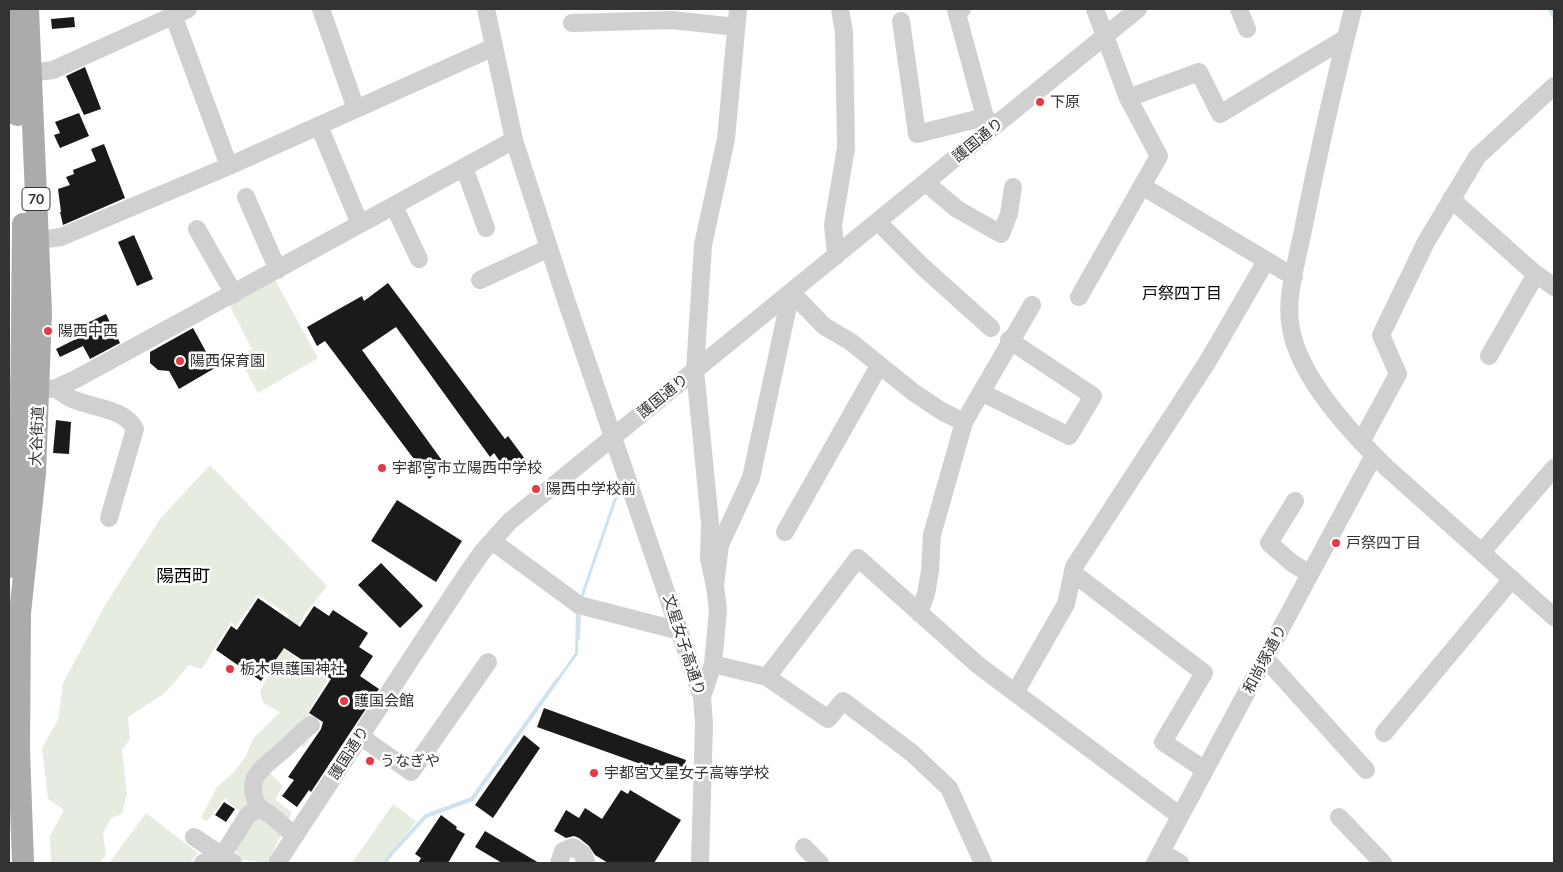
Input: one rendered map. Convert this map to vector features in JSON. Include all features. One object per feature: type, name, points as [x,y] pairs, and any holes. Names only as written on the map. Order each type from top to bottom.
[{"type":"main road","name":"大谷街道","points":[[10,9],[36,473],[20,613],[14,780],[24,863]]},
{"type":"main road","name":"大谷街道","points":[[9,574],[20,449],[32,388],[41,312],[28,9]]},
{"type":"street","points":[[321,9],[356,109]]},
{"type":"street","name":"文星女子高通り","points":[[486,9],[514,140],[702,697],[704,724],[700,863]]},
{"type":"street","points":[[702,697],[713,664],[718,610],[709,559],[710,523],[695,370],[703,245],[726,139],[738,9]]},
{"type":"street","points":[[836,256],[833,225],[846,148],[844,32],[840,9]]},
{"type":"street","points":[[901,22],[917,134],[990,121],[956,10],[962,9]]},
{"type":"street","points":[[1080,297],[1159,156],[1128,98],[1095,9]]},
{"type":"street","name":"護国通り","points":[[277,863],[466,575],[510,521],[926,183],[990,121],[1105,36],[1138,9]]},
{"type":"street","points":[[1239,9],[1247,29]]},
{"type":"street","points":[[1353,9],[1310,192],[1294,277],[1290,316],[1294,341],[1304,365],[1324,396],[1361,442],[1512,579],[1552,609]]},
{"type":"street","points":[[31,73],[53,70],[177,11],[229,166]]},
{"type":"street","points":[[572,23],[672,20],[736,27]]},
{"type":"street","points":[[1128,98],[1199,72],[1220,114],[1346,38]]},
{"type":"street","points":[[39,240],[61,237],[229,166],[494,47]]},
{"type":"street","points":[[1361,442],[1398,374],[1380,335],[1426,242],[1477,157],[1554,86]]},
{"type":"street","points":[[319,126],[360,224]]},
{"type":"street","points":[[32,388],[234,294],[514,140]]},
{"type":"street","points":[[464,167],[486,228]]},
{"type":"street","points":[[926,183],[957,209],[1001,234],[1009,214],[1013,187]]},
{"type":"street","points":[[1142,186],[1294,277]]},
{"type":"street","points":[[246,197],[278,270]]},
{"type":"street","points":[[1451,199],[1536,274],[1554,287]]},
{"type":"street","points":[[394,206],[420,259]]},
{"type":"street","points":[[878,222],[922,267],[991,328]]},
{"type":"street","points":[[196,229],[234,294]]},
{"type":"street","points":[[480,280],[549,248]]},
{"type":"street","points":[[1014,693],[1066,604],[1074,566],[1208,361],[1266,261]]},
{"type":"street","points":[[1489,356],[1536,274]]},
{"type":"street","points":[[714,586],[720,545],[751,478],[791,292]]},
{"type":"street","points":[[791,292],[824,326],[851,342],[879,366],[943,412],[964,422]]},
{"type":"street","points":[[919,613],[929,579],[932,535],[964,422],[982,393],[1009,340],[1032,305]]},
{"type":"street","points":[[982,393],[1069,436],[1093,396],[1009,340]]},
{"type":"street","points":[[784,532],[879,366]]},
{"type":"street","points":[[32,388],[68,396],[128,418],[135,429],[109,518]]},
{"type":"street","name":"和尚塚通り","points":[[1158,858],[1374,455]]},
{"type":"street","points":[[1482,552],[1554,468]]},
{"type":"street","points":[[1295,501],[1268,543],[1292,563],[1310,574]]},
{"type":"street","points":[[492,541],[579,605],[680,631]]},
{"type":"street","points":[[767,677],[858,558],[978,665],[1180,816]]},
{"type":"street","points":[[1073,573],[1204,673],[1163,742],[1205,770]]},
{"type":"street","points":[[1384,733],[1512,579]]},
{"type":"street","points":[[1265,658],[1366,770]]},
{"type":"street","points":[[360,736],[411,772],[488,662]]},
{"type":"street","points":[[713,664],[767,677],[828,719],[843,701],[933,771],[950,788],[983,863]]},
{"type":"street","points":[[295,836],[272,815],[259,808],[253,796],[252,784],[263,766],[283,751],[298,733],[311,725]]},
{"type":"street","points":[[228,860],[248,815],[259,808]]},
{"type":"street","points":[[1339,817],[1383,863]]},
{"type":"street","points":[[194,837],[228,860]]},
{"type":"street","points":[[559,863],[563,851],[573,847],[584,854],[586,861],[584,863]]},
{"type":"street","points":[[804,847],[820,863]]},
{"type":"street","points":[[1158,858],[1180,863]]},
{"type":"street","points":[[203,863],[228,860]]},
{"type":"shaded area","points":[[275,280],[318,358],[258,393],[239,357],[252,349],[229,304]]},
{"type":"shaded area","points":[[210,465],[327,586],[304,615],[284,649],[327,680],[308,713],[320,724],[304,747],[297,744],[265,768],[283,786],[275,799],[292,813],[267,863],[236,859],[241,813],[225,798],[207,821],[201,818],[217,787],[234,772],[246,756],[253,739],[280,712],[263,703],[260,691],[280,655],[270,648],[289,615],[258,595],[236,626],[231,622],[202,669],[189,665],[165,693],[128,717],[130,739],[122,750],[127,794],[122,814],[111,818],[103,833],[106,855],[100,863],[51,863],[50,836],[64,810],[48,799],[42,748],[58,720],[63,683],[104,607],[160,519]]},
{"type":"shaded area","points":[[393,804],[416,821],[385,863],[352,863]]},
{"type":"shaded area","points":[[146,813],[198,853],[190,863],[109,863]]},
{"type":"water","points":[[618,496],[582,601],[579,600],[614,498]]},
{"type":"water","points":[[576,611],[578,611],[578,654],[557,683],[555,681],[575,653]]},
{"type":"building","points":[[74,17],[75,27],[52,29],[51,19]]},
{"type":"building","points":[[85,67],[101,109],[84,115],[66,76]]},
{"type":"building","points":[[79,113],[89,136],[60,148],[54,135],[60,133],[55,122]]},
{"type":"building","points":[[104,144],[125,198],[63,225],[58,189],[70,185],[66,177],[74,174],[73,170],[96,161],[91,149]]},
{"type":"building","points":[[134,235],[153,279],[137,286],[118,242]]},
{"type":"building","points":[[388,283],[505,439],[508,436],[525,459],[508,473],[494,453],[490,457],[396,327],[362,350],[446,466],[429,479],[325,341],[317,346],[307,327],[362,296],[364,301]]},
{"type":"building","points":[[106,314],[120,343],[90,359],[83,346],[60,357],[56,349],[80,337],[75,329]]},
{"type":"building","name":"陽西保育園","points":[[193,328],[215,368],[179,389],[169,371],[158,370],[150,363],[150,352]]},
{"type":"building","points":[[56,420],[71,422],[69,454],[53,453]]},
{"type":"building","points":[[397,500],[462,541],[436,582],[371,541]]},
{"type":"building","points":[[381,563],[423,606],[400,628],[358,585]]},
{"type":"building","name":"護国会館","points":[[258,598],[300,627],[314,606],[329,616],[333,610],[368,633],[359,647],[373,656],[360,676],[379,689],[311,792],[309,790],[297,807],[282,796],[294,780],[288,777],[321,729],[323,722],[309,713],[331,679],[284,648],[261,681],[216,650],[231,626],[237,630]]},
{"type":"building","points":[[544,708],[686,760],[680,778],[537,727]]},
{"type":"building","points":[[524,735],[540,748],[493,818],[475,805]]},
{"type":"building","points":[[621,790],[628,794],[630,790],[681,820],[654,863],[608,863],[595,855],[589,846],[579,838],[574,836],[566,838],[554,831],[566,810],[579,818],[585,808],[602,819]]},
{"type":"building","points":[[224,802],[235,809],[226,822],[215,815]]},
{"type":"building","points":[[441,815],[457,827],[456,829],[465,834],[448,863],[418,863],[421,858],[415,854]]},
{"type":"building","points":[[485,831],[539,863],[502,863],[475,847]]},
{"type":"waterway","points":[[1550,9],[1554,17]]},
{"type":"waterway","points":[[578,638],[579,615]]},
{"type":"waterway","points":[[385,863],[426,816],[472,799],[558,679]]},
{"type":"place","name":"下原","points":[[1040,102]]},
{"type":"place","name":"陽西中西","points":[[48,331]]},
{"type":"place","name":"陽西保育園","points":[[180,361]]},
{"type":"place","name":"宇都宮市立陽西中学校","points":[[382,468]]},
{"type":"place","name":"陽西中学校前","points":[[536,489]]},
{"type":"place","name":"戸祭四丁目","points":[[1336,543]]},
{"type":"place","name":"栃木県護国神社","points":[[230,669]]},
{"type":"place","name":"護国会館","points":[[344,701]]},
{"type":"place","name":"うなぎや","points":[[370,761]]},
{"type":"place","name":"宇都宮文星女子高等学校","points":[[594,773]]},
{"type":"district","name":"戸祭四丁目","points":[[1182,294]]},
{"type":"district","name":"陽西町","points":[[183,576]]}]
